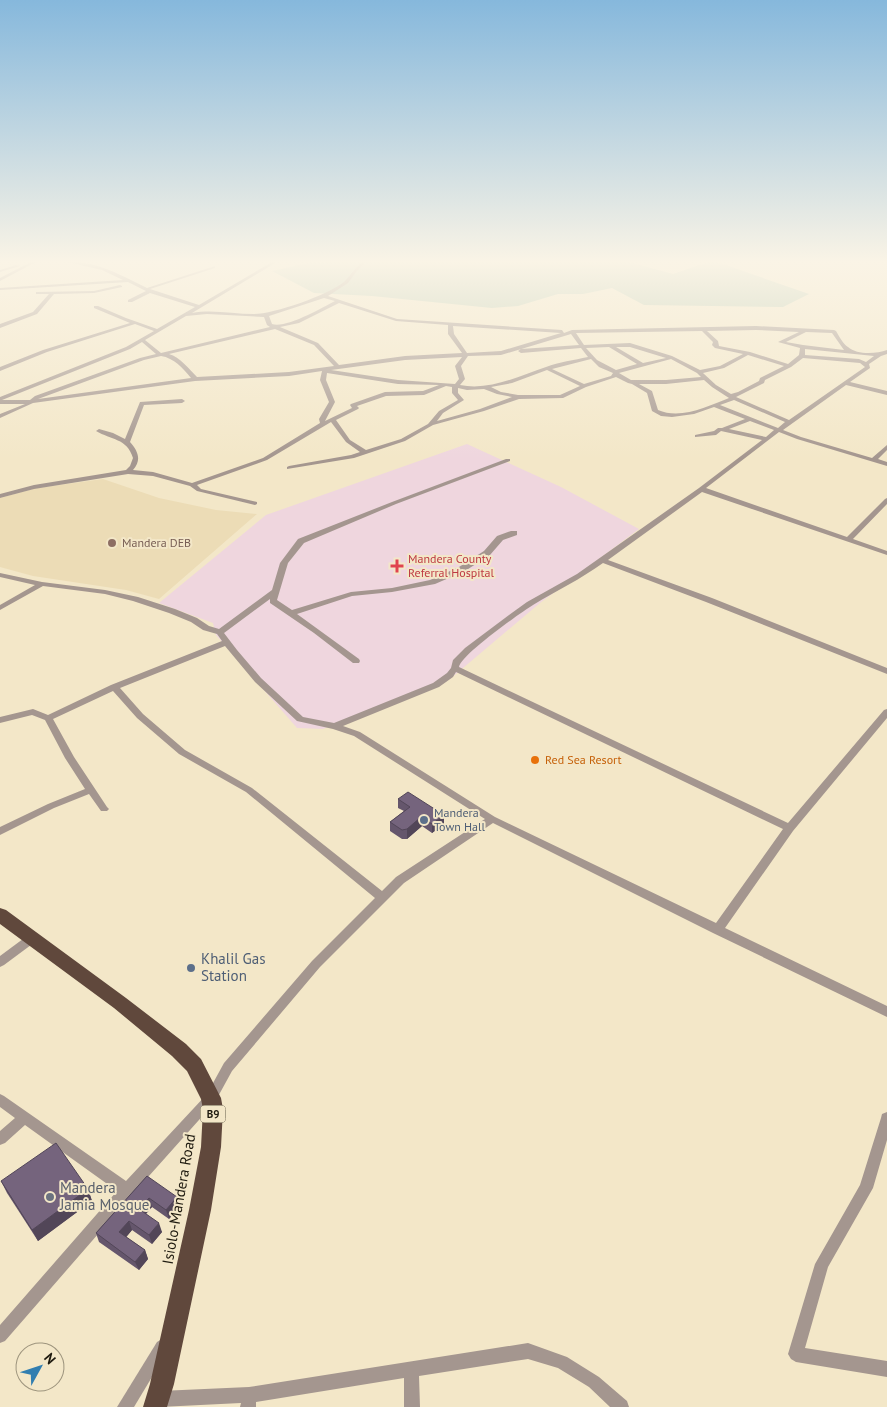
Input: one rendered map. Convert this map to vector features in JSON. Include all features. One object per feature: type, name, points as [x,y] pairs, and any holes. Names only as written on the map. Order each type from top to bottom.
[{"type":"highway","name":"Isiolo-Mandera Road","points":[[0,915],[120,1003],[178,1050],[194,1065],[211,1098],[213,1108],[211,1147],[200,1210],[156,1403]]},
{"type":"street","points":[[0,369],[45,351],[119,328]]},
{"type":"street","points":[[149,328],[156,330]]},
{"type":"street","points":[[0,400],[94,362],[142,340],[160,328]]},
{"type":"street","points":[[0,416],[31,402],[36,397],[132,362],[271,328]]},
{"type":"street","points":[[276,328],[316,344],[338,367]]},
{"type":"street","points":[[450,328],[451,334],[466,355]]},
{"type":"street","points":[[495,328],[569,332],[756,328],[834,332],[845,348],[852,351]]},
{"type":"street","points":[[704,330],[716,342],[715,345],[717,347],[789,366]]},
{"type":"street","points":[[805,331],[781,342],[803,347],[879,355]]},
{"type":"street","points":[[569,332],[584,346],[590,358],[603,368],[616,372],[660,360],[668,360],[670,357]]},
{"type":"street","points":[[508,352],[569,332]]},
{"type":"street","points":[[142,340],[159,354],[170,356],[195,379]]},
{"type":"street","points":[[0,400],[31,402],[195,379],[254,377],[325,371],[338,367],[405,358],[508,352],[562,346],[611,346],[625,344],[670,357],[699,372],[732,397],[789,422]]},
{"type":"street","points":[[611,346],[642,365]]},
{"type":"street","points":[[802,356],[803,347]]},
{"type":"street","points":[[866,364],[887,352]]},
{"type":"street","points":[[699,372],[722,368],[748,354]]},
{"type":"street","points":[[430,424],[441,412],[461,400],[455,393],[455,386],[462,379],[458,366],[466,355]]},
{"type":"street","points":[[616,372],[617,375],[650,392],[655,411],[667,416],[689,413],[742,395],[751,386],[762,382],[762,379],[789,366],[802,356],[859,361],[866,364]]},
{"type":"street","points":[[325,371],[393,381],[485,387],[510,382],[547,368],[590,358]]},
{"type":"street","points":[[335,726],[436,685],[450,674],[455,668],[456,662],[468,650],[512,617],[530,604],[580,576],[701,489],[789,422],[868,367],[866,364]]},
{"type":"street","points":[[547,368],[584,386]]},
{"type":"street","points":[[324,424],[322,419],[332,402],[323,380],[325,371]]},
{"type":"street","points":[[485,387],[499,393],[518,397],[561,397],[584,386],[613,377],[616,372]]},
{"type":"street","points":[[630,382],[666,382],[705,378]]},
{"type":"street","points":[[845,383],[887,393]]},
{"type":"street","points":[[192,485],[265,459],[324,424],[352,411],[356,408],[353,405],[365,400],[385,394],[424,393],[446,384]]},
{"type":"street","points":[[289,468],[366,453],[403,440],[430,424],[482,410],[518,397]]},
{"type":"street","points":[[126,444],[142,403],[182,401]]},
{"type":"street","points":[[714,405],[779,431],[887,464]]},
{"type":"street","points":[[697,436],[724,430],[750,419]]},
{"type":"street","points":[[332,420],[348,442],[366,453]]},
{"type":"street","points":[[724,430],[768,438]]},
{"type":"street","points":[[99,431],[110,434],[126,444],[130,444],[136,458],[133,467],[128,472]]},
{"type":"street","points":[[873,460],[887,447]]},
{"type":"street","points":[[356,661],[334,643],[272,600],[284,562],[301,541],[346,519],[508,460]]},
{"type":"street","points":[[0,496],[34,486],[128,472],[152,474],[192,485],[199,490],[255,502]]},
{"type":"street","points":[[701,489],[887,553]]},
{"type":"street","points":[[848,540],[887,500]]},
{"type":"street","points":[[291,613],[351,594],[392,590],[432,582],[462,569],[486,553],[500,538],[514,533]]},
{"type":"street","points":[[602,560],[709,600],[887,671]]},
{"type":"street","points":[[0,575],[42,584],[84,588],[135,599],[172,611],[194,620],[206,628],[220,632],[258,680],[300,720],[335,726],[373,742],[492,819],[887,1012]]},
{"type":"street","points":[[0,608],[42,584]]},
{"type":"street","points":[[220,632],[276,591]]},
{"type":"street","points":[[48,718],[114,687],[227,642]]},
{"type":"street","points":[[455,668],[789,828]]},
{"type":"street","points":[[114,687],[140,716],[182,752],[249,790],[383,898]]},
{"type":"street","points":[[0,720],[33,712],[48,718],[104,809]]},
{"type":"street","points":[[717,930],[789,828],[887,712]]},
{"type":"street","points":[[0,831],[92,790]]},
{"type":"street","points":[[0,1336],[127,1190],[211,1098],[228,1067],[291,991],[400,880],[492,819]]},
{"type":"street","points":[[0,962],[31,939]]},
{"type":"street","points":[[0,1100],[127,1190]]},
{"type":"street","points":[[0,1139],[24,1118]]},
{"type":"street","points":[[887,1118],[866,1188],[822,1264],[796,1354],[887,1369]]},
{"type":"street","points":[[125,1407],[175,1326]]},
{"type":"street","points":[[156,1403],[249,1401],[411,1369],[528,1351],[562,1362],[594,1382],[621,1407]]},
{"type":"street","points":[[411,1369],[412,1407]]},
{"type":"shaded area","name":"Mandera County Referral Hospital","points":[[467,444],[561,487],[639,529],[540,603],[450,679],[323,729],[297,728],[216,635],[213,623],[159,603],[266,515]]},
{"type":"shaded area","name":"Mandera DEB","points":[[103,479],[159,498],[216,510],[257,514],[159,599],[126,590],[33,576],[0,567],[0,498],[37,488]]},
{"type":"building","points":[[408,792],[444,815],[432,824],[421,817],[407,829],[402,830],[390,822],[410,807],[398,799]]},
{"type":"building","name":"Mandera Jamia Mosque","points":[[56,1143],[88,1189],[32,1230],[1,1181]]},
{"type":"building","points":[[147,1176],[177,1197],[166,1210],[149,1198],[139,1209],[159,1223],[149,1235],[129,1221],[119,1232],[145,1250],[135,1262],[96,1233]]},
{"type":"place","name":"Mandera DEB","points":[[112,543]]},
{"type":"place","name":"Mandera County Referral Hospital","points":[[397,566]]},
{"type":"place","name":"Red Sea Resort","points":[[535,760]]},
{"type":"place","name":"Mandera Town Hall","points":[[424,820]]},
{"type":"place","name":"Khalil Gas Station","points":[[191,968]]},
{"type":"place","name":"Mandera Jamia Mosque","points":[[50,1197]]}]
